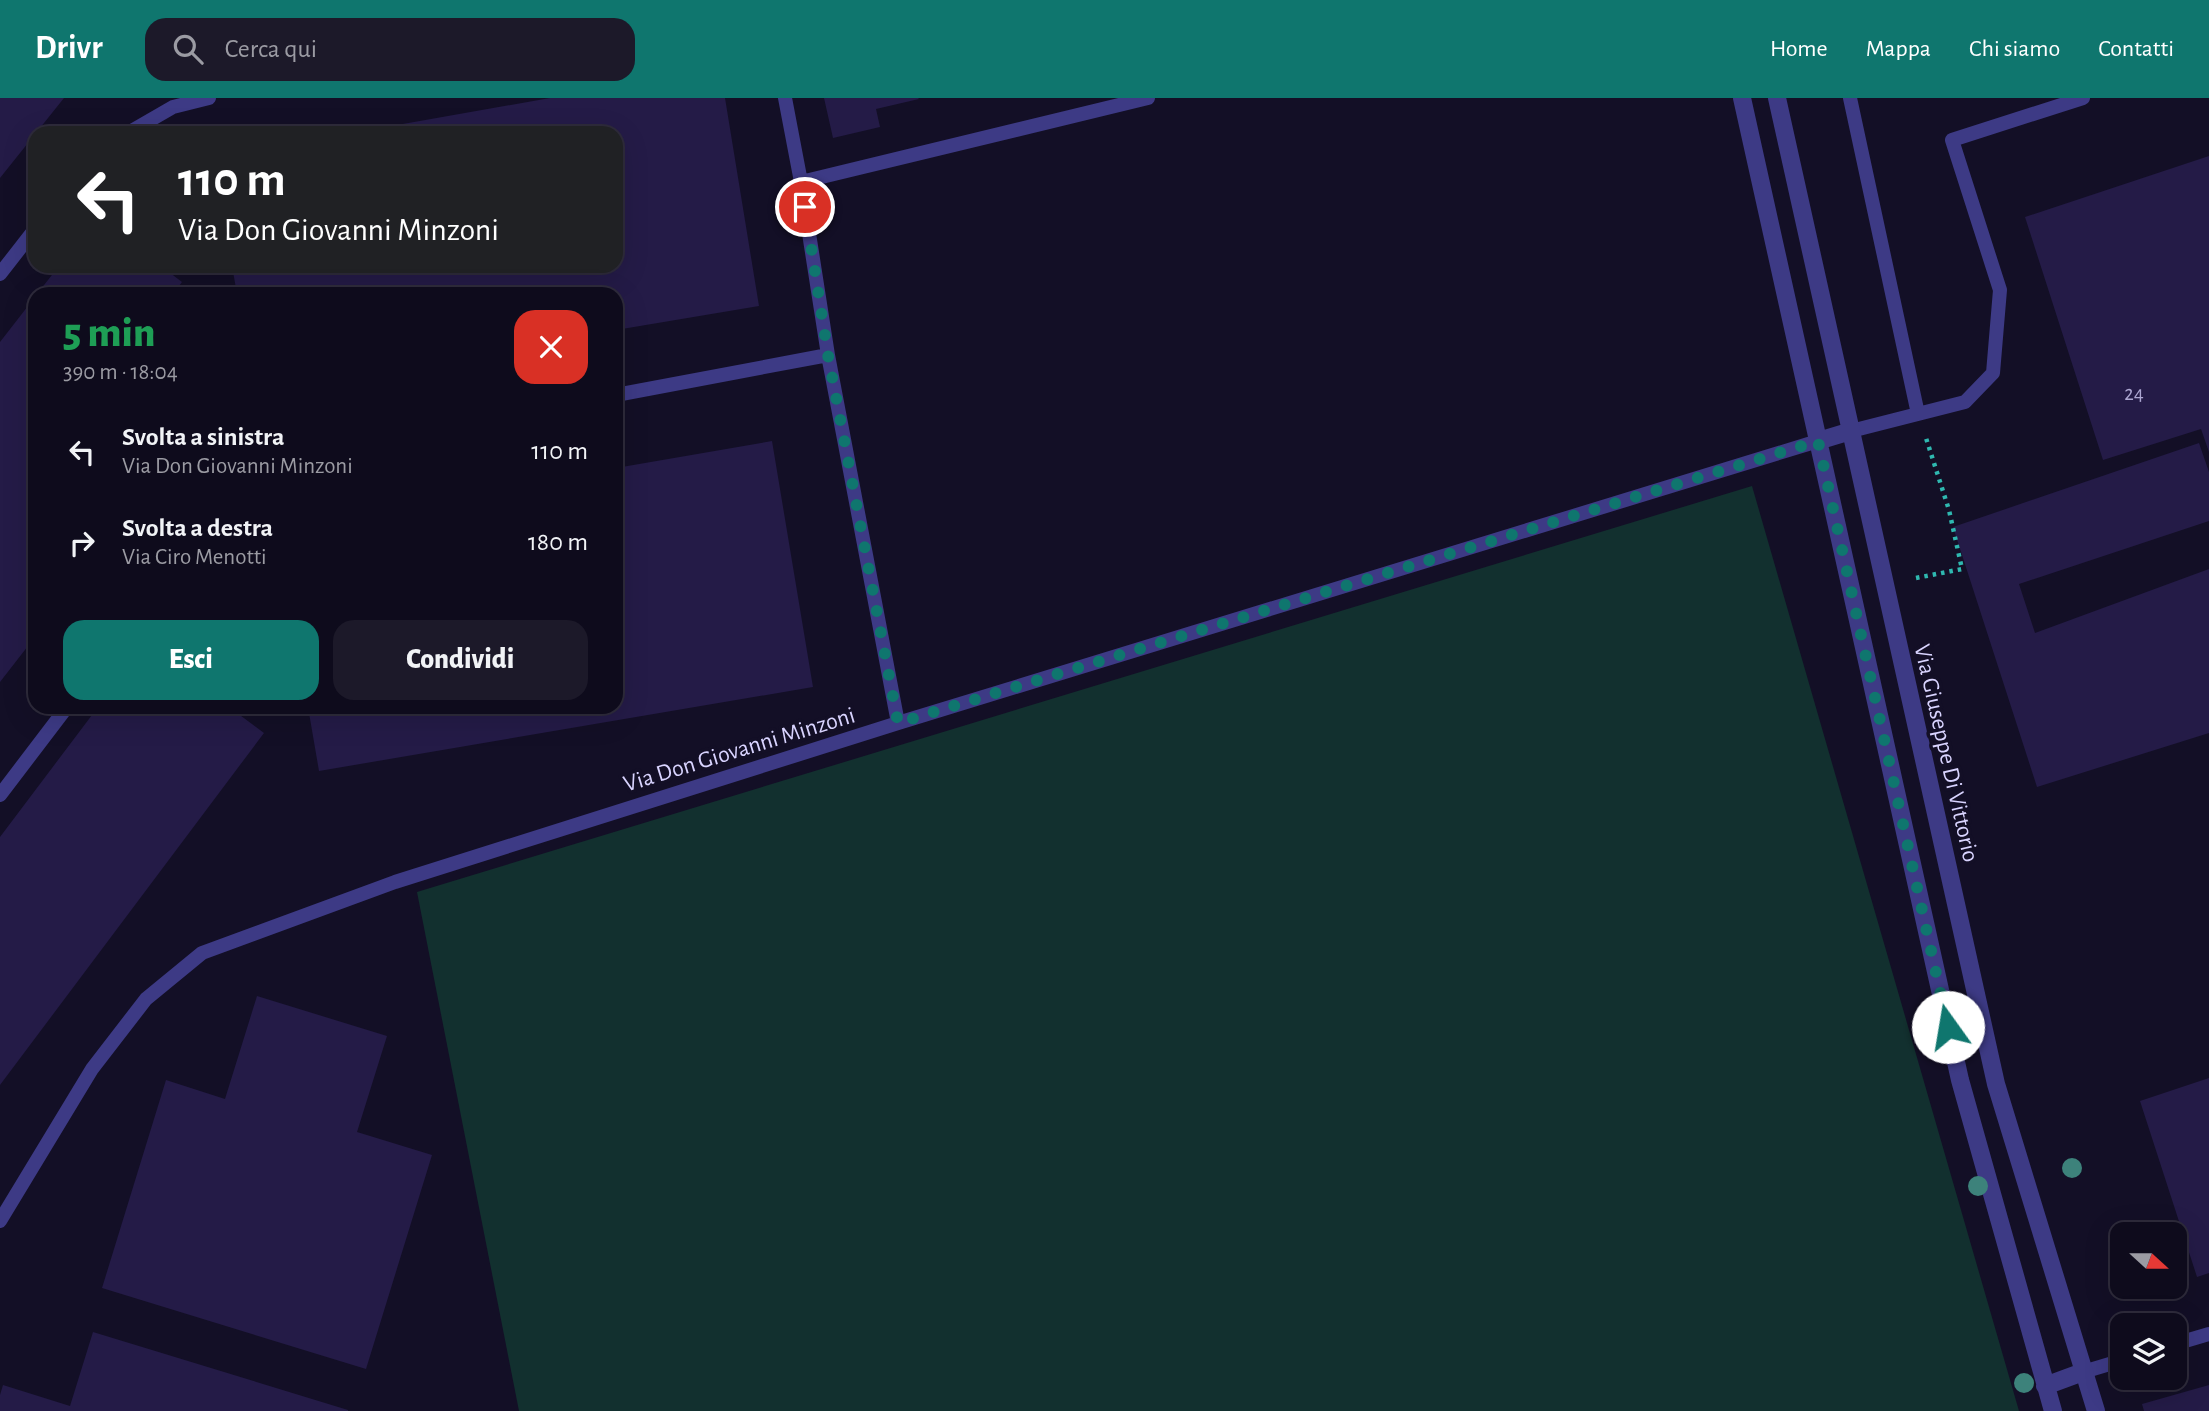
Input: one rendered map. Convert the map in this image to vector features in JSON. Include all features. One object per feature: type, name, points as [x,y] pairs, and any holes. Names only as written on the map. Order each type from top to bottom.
[{"type":"street","points":[[1742,98],[1960,1080],[2053,1411]]},
{"type":"street","name":"Via Giuseppe Di Vittorio","points":[[1777,98],[1996,1084],[2096,1411]]},
{"type":"street","points":[[1818,441],[1851,430]]},
{"type":"street","points":[[2045,1386],[2083,1372]]},
{"type":"lane","points":[[140,126],[173,107],[209,98]]},
{"type":"lane","points":[[785,98],[828,355],[898,723]]},
{"type":"lane","points":[[801,182],[1148,98]]},
{"type":"lane","points":[[1850,98],[1918,414]]},
{"type":"lane","points":[[1851,430],[1965,402],[1993,373],[2000,290],[1952,140],[2083,98]]},
{"type":"lane","points":[[0,274],[28,238]]},
{"type":"lane","points":[[623,395],[828,355]]},
{"type":"lane","name":"Via Don Giovanni Minzoni","points":[[0,1221],[92,1069],[146,999],[202,954],[395,881],[898,723],[1818,441]]},
{"type":"lane","points":[[0,795],[62,714]]},
{"type":"lane","points":[[2187,1340],[2209,1334]]},
{"type":"lane","points":[[2083,1372],[2110,1364]]},
{"type":"path","points":[[1916,578],[1962,569],[1949,510],[1918,414]]},
{"type":"green space","points":[[1752,486],[2019,1411],[519,1411],[417,892]]},
{"type":"building","points":[[0,98],[64,98],[42,126],[28,126],[28,143],[0,178]]},
{"type":"building","points":[[550,98],[725,98],[759,306],[623,329],[623,287],[236,287],[233,273],[623,273],[623,126],[392,126]]},
{"type":"building","points":[[824,98],[919,99],[876,109],[880,127],[833,138]]},
{"type":"building","points":[[2209,156],[2209,452],[2201,429],[2103,460],[2025,217]]},
{"type":"building","points":[[54,273],[170,273],[182,282],[178,287],[42,287]]},
{"type":"building","points":[[28,306],[28,646],[0,682],[0,342]]},
{"type":"building","points":[[772,441],[813,687],[319,771],[309,714],[623,714],[623,467]]},
{"type":"building","points":[[2199,443],[2209,472],[2209,521],[2019,584],[2035,633],[2209,569],[2209,733],[2037,787],[1953,527]]},
{"type":"building","points":[[93,714],[238,714],[264,733],[0,1085],[0,837]]},
{"type":"building","points":[[257,996],[387,1036],[357,1132],[432,1155],[366,1369],[102,1288],[166,1080],[225,1099]]},
{"type":"building","points":[[2209,1078],[2209,1273],[2197,1277],[2188,1249],[2188,1222],[2179,1222],[2140,1101]]},
{"type":"building","points":[[93,1332],[348,1411],[0,1411],[3,1385],[70,1406]]},
{"type":"building","points":[[2209,1385],[2209,1411],[2144,1411],[2142,1404]]},
{"type":"route","points":[[805,207],[828,355],[898,723],[1818,441],[1948,1027]]}]
